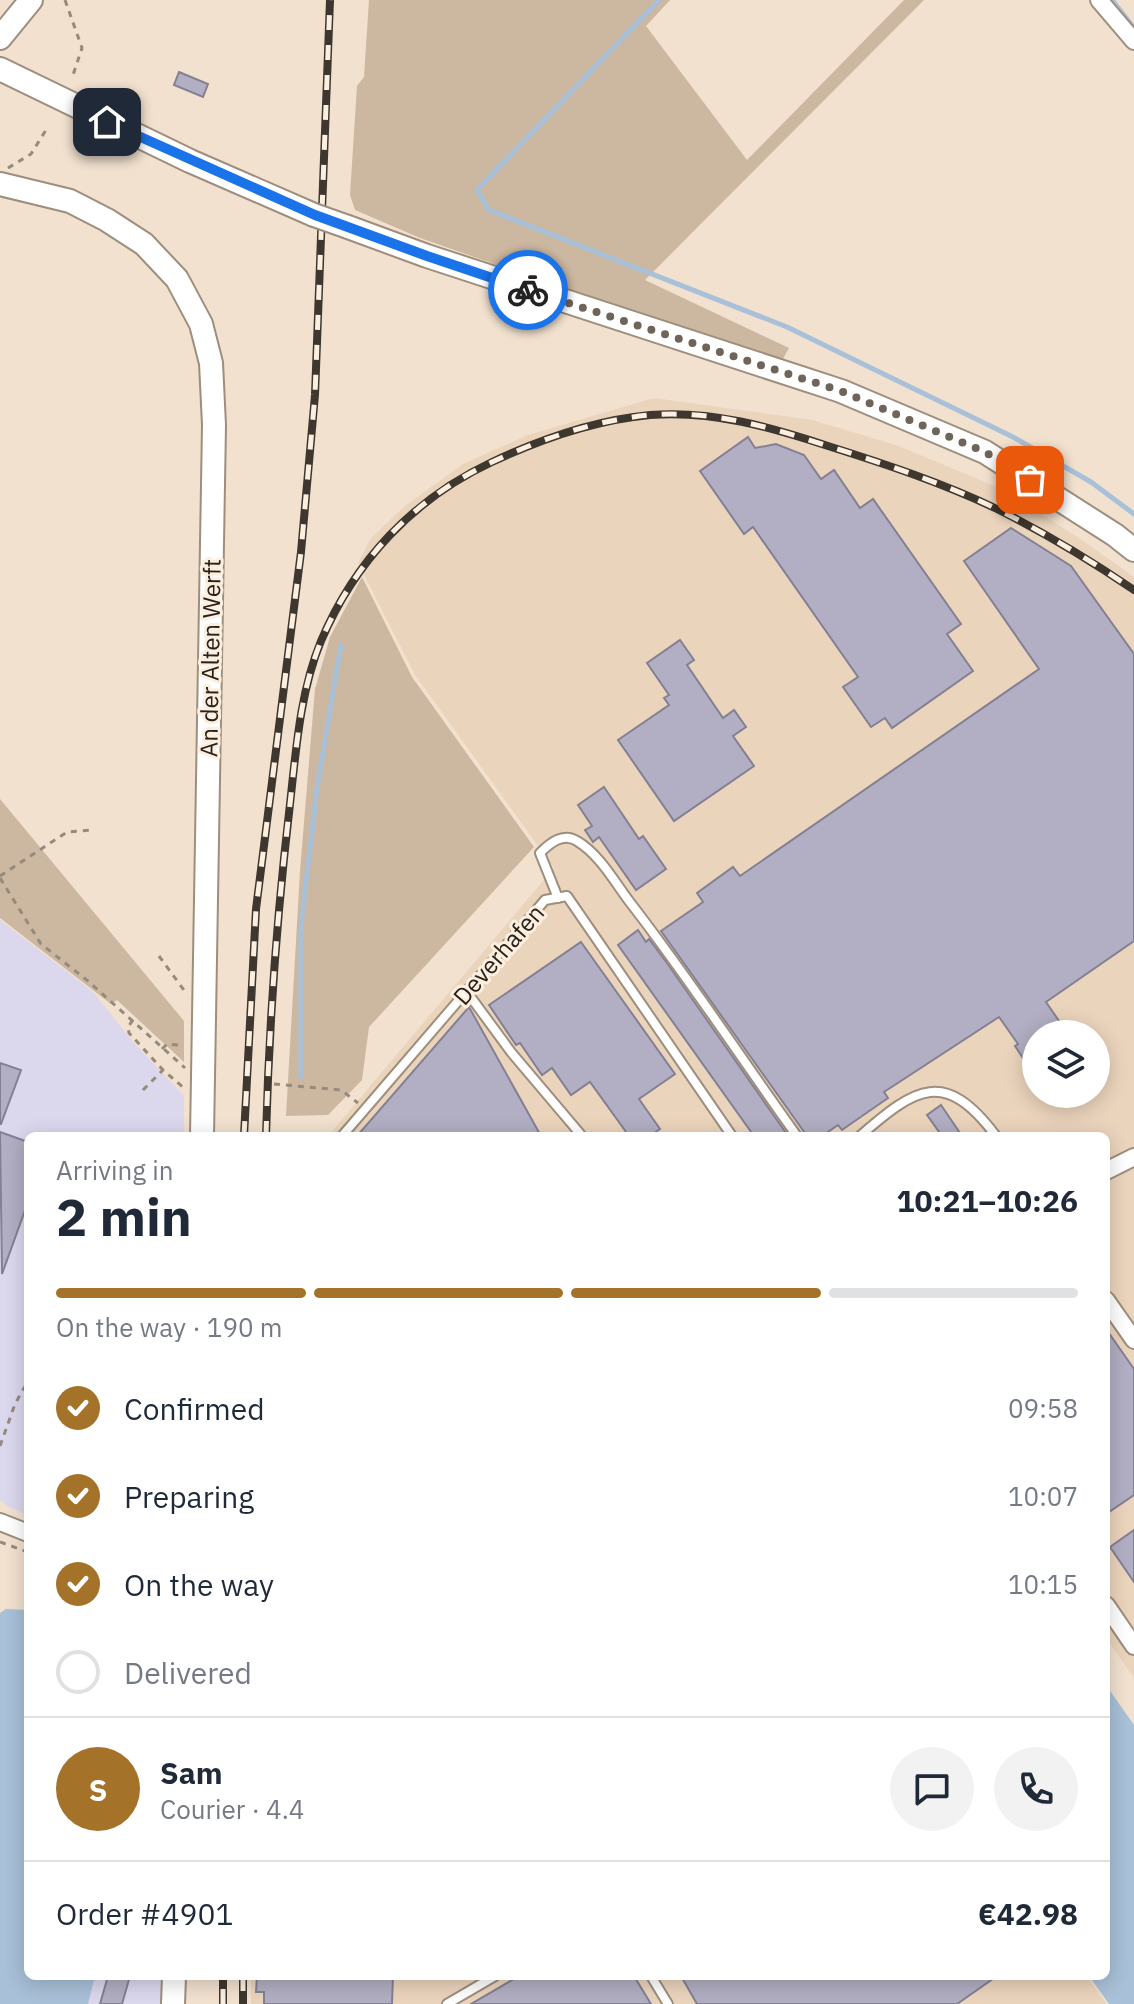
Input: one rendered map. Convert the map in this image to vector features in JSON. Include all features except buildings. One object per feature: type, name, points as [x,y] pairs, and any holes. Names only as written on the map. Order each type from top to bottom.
[{"type":"main road","points":[[0,38],[31,0]]},
{"type":"main road","points":[[0,69],[190,161],[314,215],[427,256],[867,402],[985,452],[1134,550]]},
{"type":"main road","name":"An der Alten Werft","points":[[2,177],[70,201],[144,244],[177,279],[201,324],[211,363],[214,425],[202,1132]]},
{"type":"main road","name":"An der Alten Werft","points":[[0,198],[107,220]]},
{"type":"main road","points":[[173,2004],[174,1980]]},
{"type":"street","points":[[1099,0],[1134,41]]},
{"type":"street","points":[[1110,1169],[1134,1157]]},
{"type":"street","points":[[1110,1306],[1134,1340]]},
{"type":"street","points":[[0,1522],[24,1531]]},
{"type":"street","points":[[1110,1611],[1134,1646]]},
{"type":"lane","points":[[558,898],[540,853],[551,842],[561,838],[574,839],[591,852],[648,925],[794,1132]]},
{"type":"lane","name":"Deverhafen","points":[[346,1132],[545,900],[567,896],[729,1132]]},
{"type":"lane","points":[[467,992],[511,1052],[579,1132]]},
{"type":"lane","points":[[865,1132],[911,1097],[927,1090],[947,1092],[964,1101],[993,1132]]},
{"type":"lane","points":[[447,2004],[488,1980]]},
{"type":"lane","points":[[653,1980],[668,2004]]},
{"type":"path","points":[[65,0],[82,48],[73,75]]},
{"type":"path","points":[[2,177],[31,154],[46,130]]},
{"type":"path","points":[[92,830],[67,832],[0,877],[41,944],[192,1073]]},
{"type":"path","points":[[159,956],[188,998]]},
{"type":"path","points":[[133,1020],[128,1027],[129,1033],[187,1093]]},
{"type":"path","points":[[162,1049],[167,1044],[181,1045],[186,1039]]},
{"type":"path","points":[[143,1090],[163,1070]]},
{"type":"path","points":[[274,1084],[341,1090],[366,1109]]},
{"type":"path","points":[[0,1446],[24,1388]]},
{"type":"path","points":[[0,1542],[24,1551]]},
{"type":"shaded area","points":[[369,0],[670,0],[646,26],[747,160],[904,0],[924,0],[645,280],[789,348],[780,364],[420,238],[355,210],[350,195],[357,86],[364,77]]},
{"type":"shaded area","points":[[654,398],[812,420],[899,446],[1004,490],[1134,577],[1134,1678],[1110,1644],[1110,1132],[331,1132],[554,868],[415,675],[358,563],[371,538],[405,506],[463,464],[528,435]]},
{"type":"shaded area","points":[[362,577],[412,677],[534,847],[369,1027],[362,1080],[328,1115],[286,1116],[300,871],[315,689],[330,637]]},
{"type":"shaded area","points":[[0,799],[184,1021],[184,1062],[117,1000],[111,1004],[0,918]]},
{"type":"shaded area","points":[[0,920],[92,991],[134,1043],[184,1096],[184,1132],[24,1132],[24,1513],[0,1500]]},
{"type":"shaded area","points":[[94,1980],[165,1980],[164,2004],[88,2004]]},
{"type":"shaded area","points":[[251,1980],[1090,1980],[1107,2004],[251,2004]]},
{"type":"water","points":[[6,1609],[24,1610],[24,1980],[94,1980],[88,2004],[0,2004],[0,1613]]},
{"type":"water","points":[[1110,1691],[1134,1725],[1134,2004],[1109,2004],[1092,1980],[1110,1980]]},
{"type":"waterway","points":[[659,0],[477,190],[489,210],[787,327],[1013,437],[1091,482],[1134,514]]},
{"type":"waterway","points":[[1112,0],[1134,28]]},
{"type":"waterway","points":[[301,1077],[301,925],[317,788],[341,645]]},
{"type":"railway","points":[[244,1132],[256,909],[301,552],[315,395],[330,0]]},
{"type":"railway","points":[[266,1132],[271,1011],[281,887],[300,721],[314,660],[335,612],[369,559],[412,514],[463,477],[530,446],[609,421],[673,414],[718,418],[806,439],[956,491],[1032,528],[1134,590]]},
{"type":"railway","points":[[223,1980],[223,2004]]},
{"type":"railway","points":[[243,1980],[243,2004]]},
{"type":"way so far","points":[[528,290],[841,391],[985,452],[1030,480]]},
{"type":"route","points":[[107,122],[315,215],[528,290]]}]
